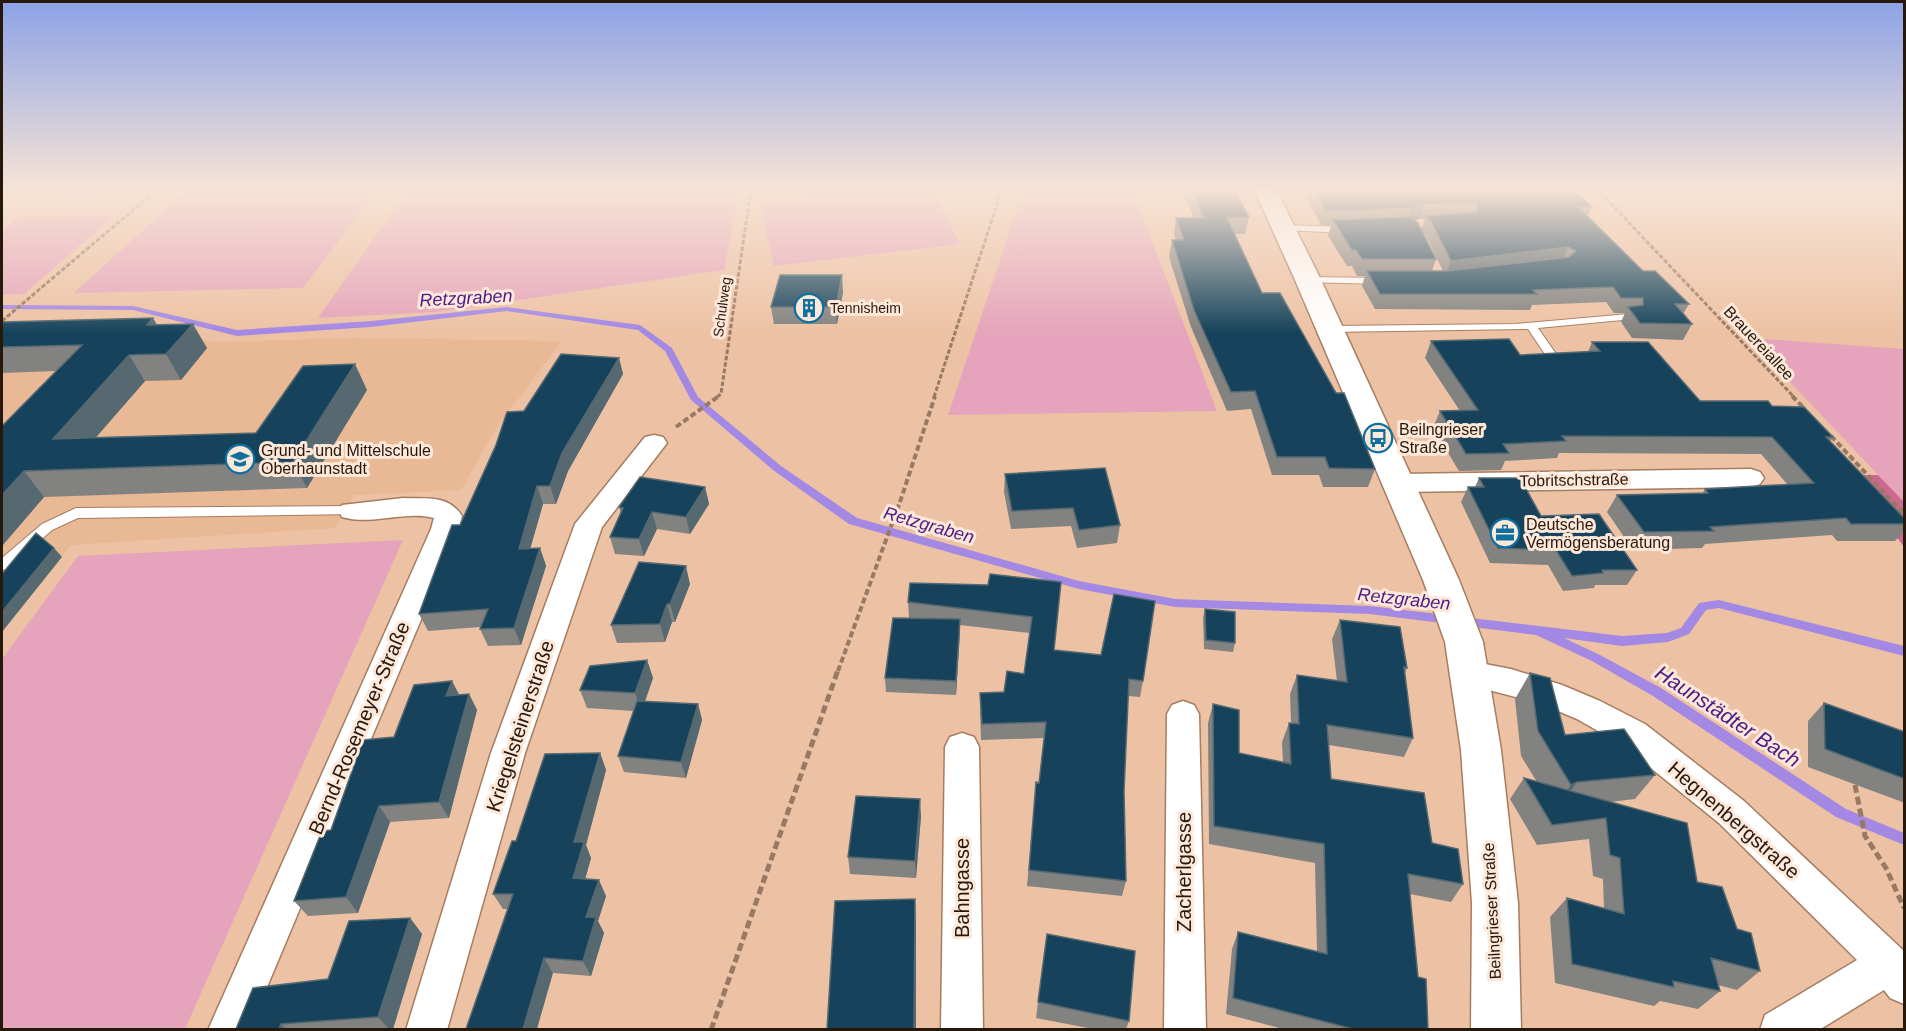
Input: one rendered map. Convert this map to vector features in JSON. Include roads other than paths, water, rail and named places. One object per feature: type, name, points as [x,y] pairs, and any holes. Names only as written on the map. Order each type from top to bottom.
[{"type":"main road","name":"Beilngrieser Straße","points":[[1288,237],[1447,593],[1467,658],[1481,750],[1495,903],[1497,1029]]},
{"type":"street","name":"Kriegelsteinerstraße","points":[[426,1029],[508,753],[589,524],[654,443]]},
{"type":"street","name":"Tobritschstraße","points":[[1398,483],[1751,478]]},
{"type":"street","name":"Bernd-Rosemeyer-Straße","points":[[228,1029],[445,529],[448,516],[440,508],[403,507],[352,511]]},
{"type":"street","name":"Hegnenbergstraße","points":[[1467,658],[1510,680],[1556,695],[1628,731],[1709,791],[1900,974]]},
{"type":"street","name":"Zacherlgasse","points":[[1183,714],[1185,1029]]},
{"type":"street","name":"Bahngasse","points":[[962,747],[962,1029]]},
{"type":"street","points":[[1780,1029],[1870,975],[1900,974]]},
{"type":"lane","points":[[1308,280],[1397,281]]},
{"type":"lane","points":[[1330,329],[1530,326],[1629,317]]},
{"type":"lane","points":[[1530,326],[1555,361]]},
{"type":"lane","points":[[2,565],[46,527],[76,513],[352,511]]},
{"type":"waterway","name":"Retzgraben","points":[[2,307],[133,308],[237,333],[371,324],[507,309],[640,328],[669,350],[694,398],[777,468],[853,521],[1079,585],[1175,603],[1370,610],[1622,641],[1668,637],[1685,631],[1703,606],[1719,604],[1904,651]]},
{"type":"waterway","name":"Haunstädter Bach","points":[[1541,633],[1596,658],[1657,692],[1841,813],[1904,839]]},
{"type":"place","name":"Tennisheim","points":[[809,308]]},
{"type":"place","name":"Beilngrieser Straße","points":[[1378,438]]},
{"type":"place","name":"Grund- und Mittelschule Oberhaunstadt","points":[[240,459]]},
{"type":"place","name":"Deutsche Vermögensberatung","points":[[1505,533]]}]
